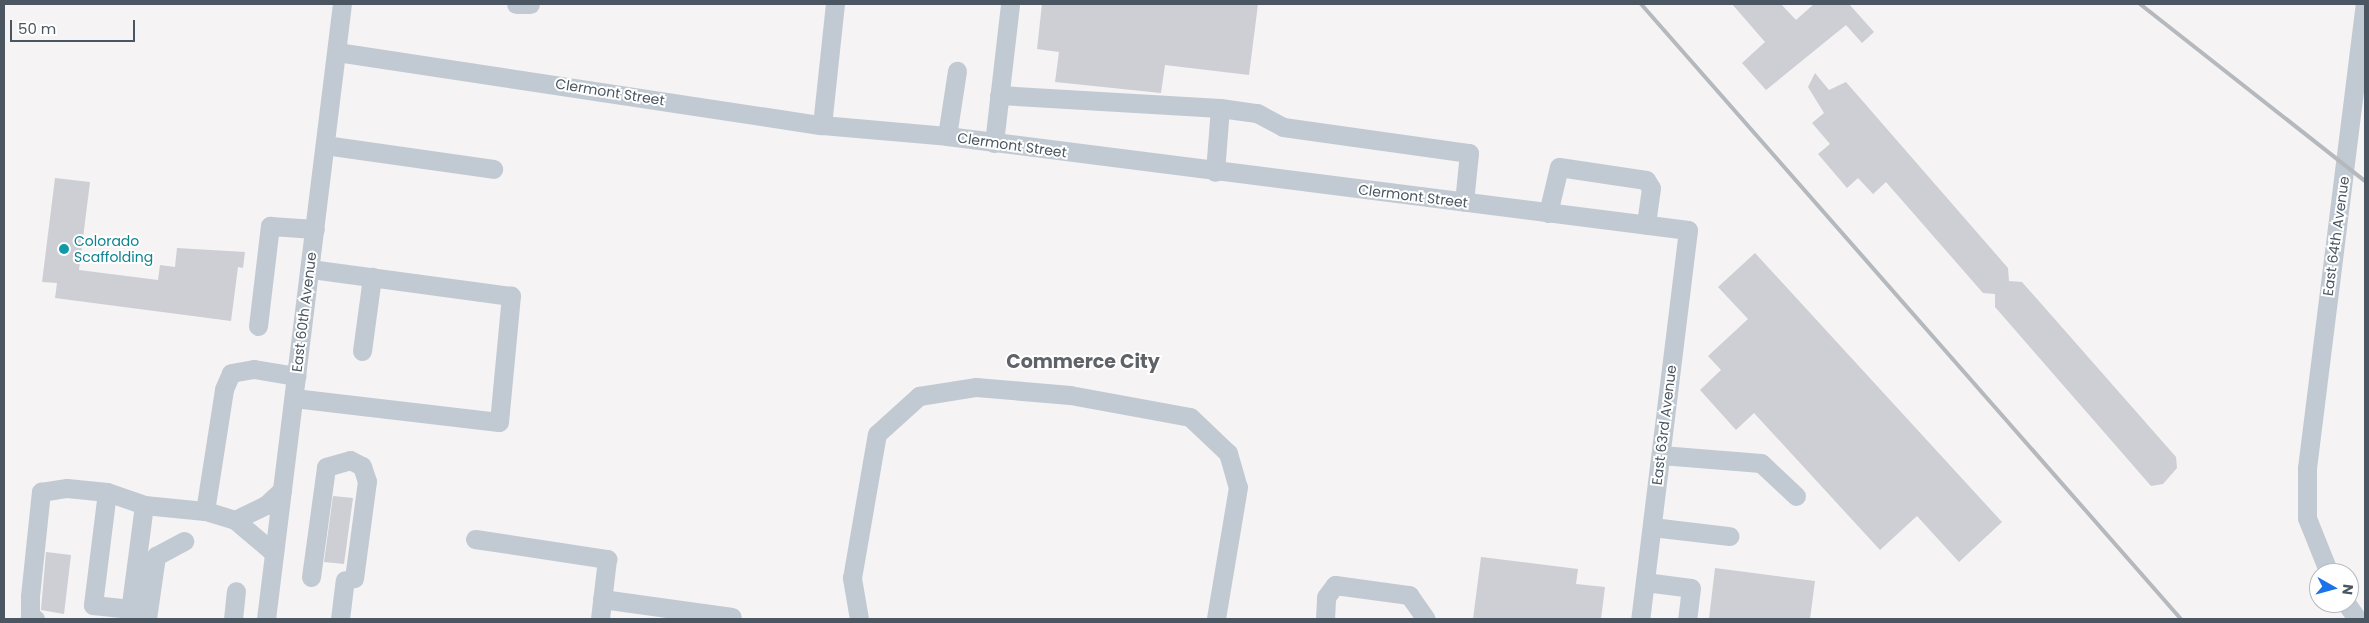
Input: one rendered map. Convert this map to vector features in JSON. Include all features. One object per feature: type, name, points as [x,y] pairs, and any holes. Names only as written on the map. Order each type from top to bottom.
[{"type":"street","name":"East 60th Avenue","points":[[266,619],[342,4]]},
{"type":"street","points":[[516,4],[530,4]]},
{"type":"street","points":[[822,125],[835,4]]},
{"type":"street","points":[[994,143],[1010,4]]},
{"type":"street","name":"East 64th Avenue","points":[[2325,563],[2307,518],[2307,468],[2365,4]]},
{"type":"street","name":"Clermont Street","points":[[337,52],[822,125],[947,136],[1215,172],[1688,230]]},
{"type":"street","points":[[947,136],[957,71]]},
{"type":"street","points":[[1000,95],[1184,98],[1220,108],[1257,113],[1283,127],[1469,152],[1464,202]]},
{"type":"street","points":[[1215,172],[1220,108]]},
{"type":"street","points":[[325,145],[493,169]]},
{"type":"street","points":[[1548,213],[1559,167],[1640,178],[1651,188],[1646,225]]},
{"type":"street","points":[[258,326],[270,226],[315,229]]},
{"type":"street","name":"East 63rd Avenue","points":[[1640,619],[1688,230]]},
{"type":"street","points":[[294,398],[499,422],[511,296],[310,269]]},
{"type":"street","points":[[362,351],[372,277]]},
{"type":"street","points":[[205,511],[224,390],[231,373],[254,370],[296,376]]},
{"type":"street","points":[[859,619],[852,578],[877,434],[919,396],[976,386],[1070,395],[1190,417],[1228,453],[1238,487],[1216,619]]},
{"type":"street","points":[[1661,455],[1761,464],[1796,496]]},
{"type":"street","points":[[311,577],[326,467],[350,460],[362,466],[368,481],[340,619]]},
{"type":"street","points":[[35,619],[30,616],[30,596],[41,492],[67,488],[107,492],[144,505],[205,511],[236,520],[274,553]]},
{"type":"street","points":[[236,520],[266,505],[282,490]]},
{"type":"street","points":[[107,492],[92,612],[130,614],[144,505]]},
{"type":"street","points":[[1652,527],[1729,536]]},
{"type":"street","points":[[475,539],[607,559],[600,619]]},
{"type":"street","points":[[147,619],[156,556],[184,541]]},
{"type":"street","points":[[1645,582],[1691,588],[1687,619]]},
{"type":"street","points":[[1325,619],[1326,598],[1335,585],[1409,595],[1426,619]]},
{"type":"street","points":[[233,619],[236,591]]},
{"type":"street","points":[[602,599],[644,612],[732,617]]},
{"type":"building","points":[[1042,4],[1258,4],[1249,75],[1165,65],[1161,93],[1055,82],[1059,52],[1037,49]]},
{"type":"building","points":[[1732,4],[1781,4],[1796,20],[1814,4],[1849,4],[1874,32],[1862,43],[1846,25],[1766,90],[1742,63],[1765,42]]},
{"type":"building","points":[[1815,73],[1829,90],[1846,82],[2008,268],[2009,281],[2022,282],[2176,457],[2177,468],[2163,484],[2151,486],[1995,307],[1995,294],[1983,293],[1886,182],[1873,194],[1858,178],[1847,188],[1818,154],[1830,144],[1812,123],[1824,113],[1808,87]]},
{"type":"building","name":"Colorado Scaffolding","points":[[55,178],[90,182],[79,270],[158,280],[160,265],[175,267],[177,248],[245,252],[243,268],[238,267],[231,321],[55,298],[57,283],[42,282]]},
{"type":"building","points":[[1755,253],[2002,522],[1959,562],[1917,516],[1880,550],[1754,413],[1736,430],[1700,390],[1721,370],[1708,356],[1748,319],[1718,287]]},
{"type":"building","points":[[333,496],[353,498],[344,564],[324,562]]},
{"type":"building","points":[[46,552],[71,555],[64,614],[41,610]]},
{"type":"building","points":[[1481,557],[1578,569],[1576,584],[1605,587],[1601,619],[1473,619]]},
{"type":"building","points":[[1715,568],[1815,581],[1810,619],[1709,619]]},
{"type":"railway","points":[[1641,4],[2181,619]]},
{"type":"railway","points":[[2140,4],[2365,181]]},
{"type":"place","name":"Colorado Scaffolding","points":[[64,249]]},
{"type":"district","name":"Commerce City","points":[[1083,362]]}]
